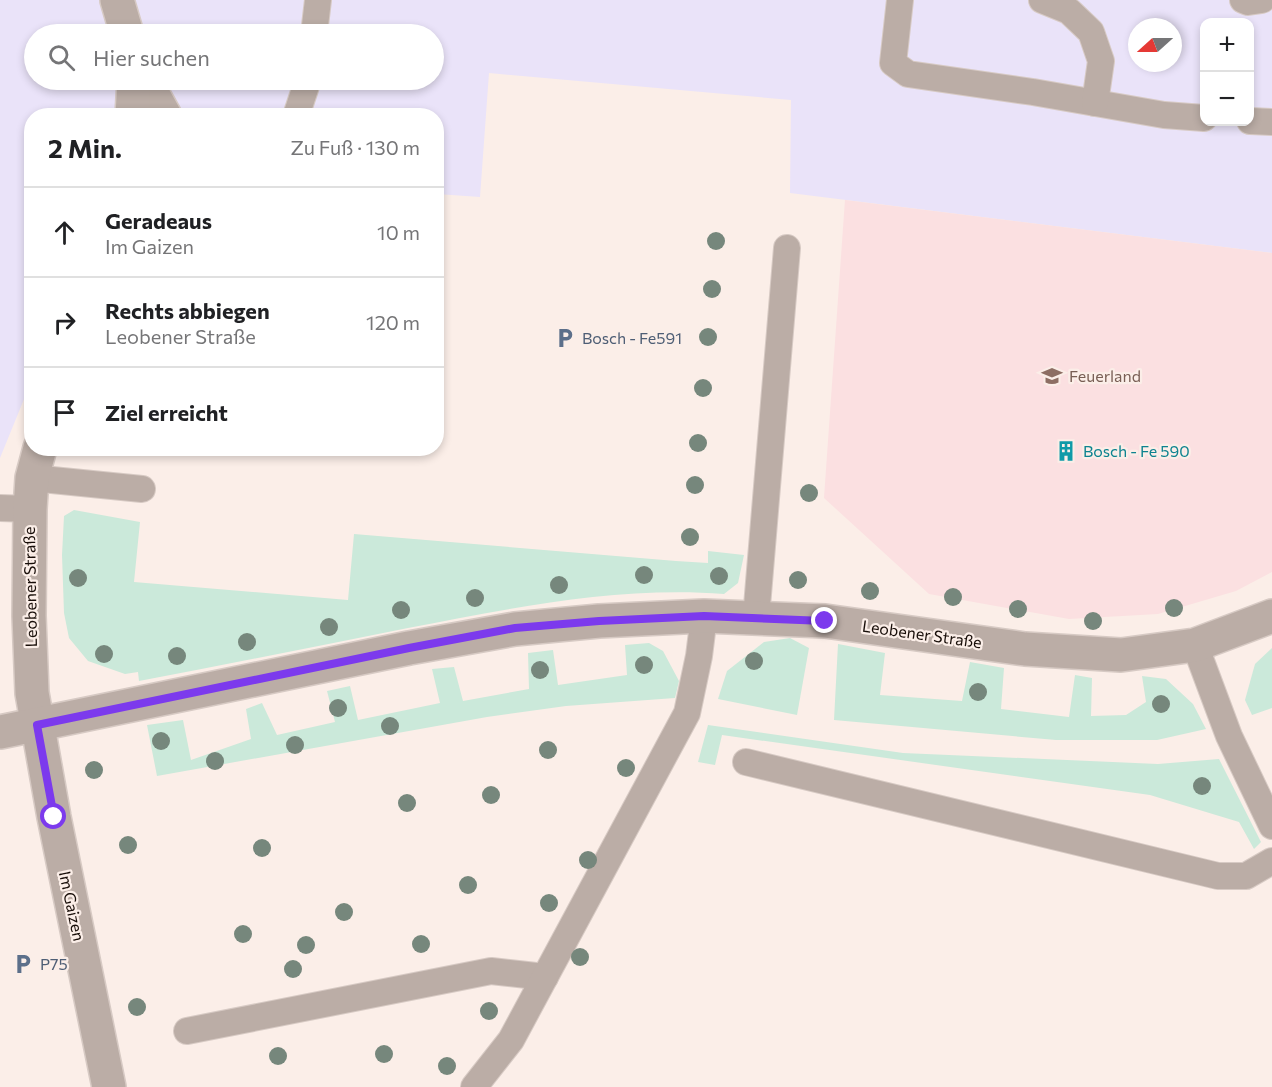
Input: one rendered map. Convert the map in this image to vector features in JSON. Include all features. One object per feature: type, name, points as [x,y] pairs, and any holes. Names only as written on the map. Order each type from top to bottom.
[{"type":"street","points":[[117,0],[124,24]]},
{"type":"street","points":[[132,108],[133,90]]},
{"type":"street","points":[[151,90],[161,108]]},
{"type":"street","name":"Leobener Straße","points":[[25,486],[32,693],[37,725]]},
{"type":"street","name":"Leobener Straße","points":[[0,732],[515,628],[704,616],[825,621],[1025,649],[1121,655],[1195,645],[1272,616]]},
{"type":"street","name":"Im Gaizen","points":[[37,725],[109,1087]]},
{"type":"lane","points":[[315,24],[318,0]]},
{"type":"lane","points":[[900,0],[893,63],[908,74],[1164,115],[1200,118]]},
{"type":"lane","points":[[1042,0],[1069,11],[1090,32],[1101,61],[1095,103]]},
{"type":"lane","points":[[1243,0],[1248,2],[1262,0]]},
{"type":"lane","points":[[299,108],[305,90]]},
{"type":"lane","points":[[1254,121],[1272,122]]},
{"type":"lane","points":[[756,618],[787,248]]},
{"type":"lane","points":[[25,486],[142,489]]},
{"type":"lane","points":[[474,1087],[511,1040],[687,713],[699,656],[704,616]]},
{"type":"lane","points":[[1195,645],[1229,736],[1272,826]]},
{"type":"lane","points":[[746,762],[1218,876],[1246,876],[1272,861]]},
{"type":"lane","points":[[187,1031],[491,971],[544,977]]},
{"type":"shaded area","points":[[0,0],[1272,0],[1272,253],[790,193],[791,100],[489,73],[480,197],[444,194],[444,108],[24,108],[24,399],[0,458]]},
{"type":"shaded area","name":"Feuerland","points":[[845,200],[1272,253],[1272,572],[1236,591],[1158,614],[1069,619],[929,594],[824,498]]},
{"type":"green space","points":[[74,510],[140,522],[134,582],[348,600],[354,534],[708,563],[708,551],[744,555],[738,583],[724,594],[644,593],[565,600],[447,620],[139,681],[138,672],[125,674],[88,661],[69,638],[64,613],[62,555],[64,516]]},
{"type":"green space","points":[[790,638],[809,648],[797,715],[718,699],[727,671],[764,642]]},
{"type":"green space","points":[[649,643],[663,651],[679,681],[675,698],[566,706],[487,717],[157,776],[147,725],[183,720],[191,760],[251,739],[246,709],[262,703],[277,735],[335,722],[327,691],[350,686],[358,720],[440,703],[432,669],[454,667],[463,701],[529,689],[528,653],[553,650],[558,685],[627,675],[625,645]]},
{"type":"green space","points":[[838,644],[885,653],[880,695],[962,701],[970,662],[1004,668],[1001,709],[1069,717],[1075,675],[1092,678],[1091,716],[1126,715],[1146,702],[1142,676],[1166,679],[1193,704],[1206,729],[1157,740],[1056,740],[834,720]]},
{"type":"green space","points":[[1272,648],[1272,708],[1252,715],[1245,700],[1255,664]]},
{"type":"green space","points":[[708,725],[903,753],[1158,764],[1219,759],[1261,842],[1254,849],[1239,822],[1150,795],[722,735],[715,765],[698,762]]},
{"type":"place","name":"Bosch - Fe591","points":[[565,338]]},
{"type":"place","name":"Feuerland","points":[[1052,376]]},
{"type":"place","name":"Bosch - Fe 590","points":[[1066,451]]},
{"type":"place","name":"P75","points":[[23,964]]},
{"type":"route","points":[[54,817],[37,725],[515,628],[704,616],[825,621]]}]
